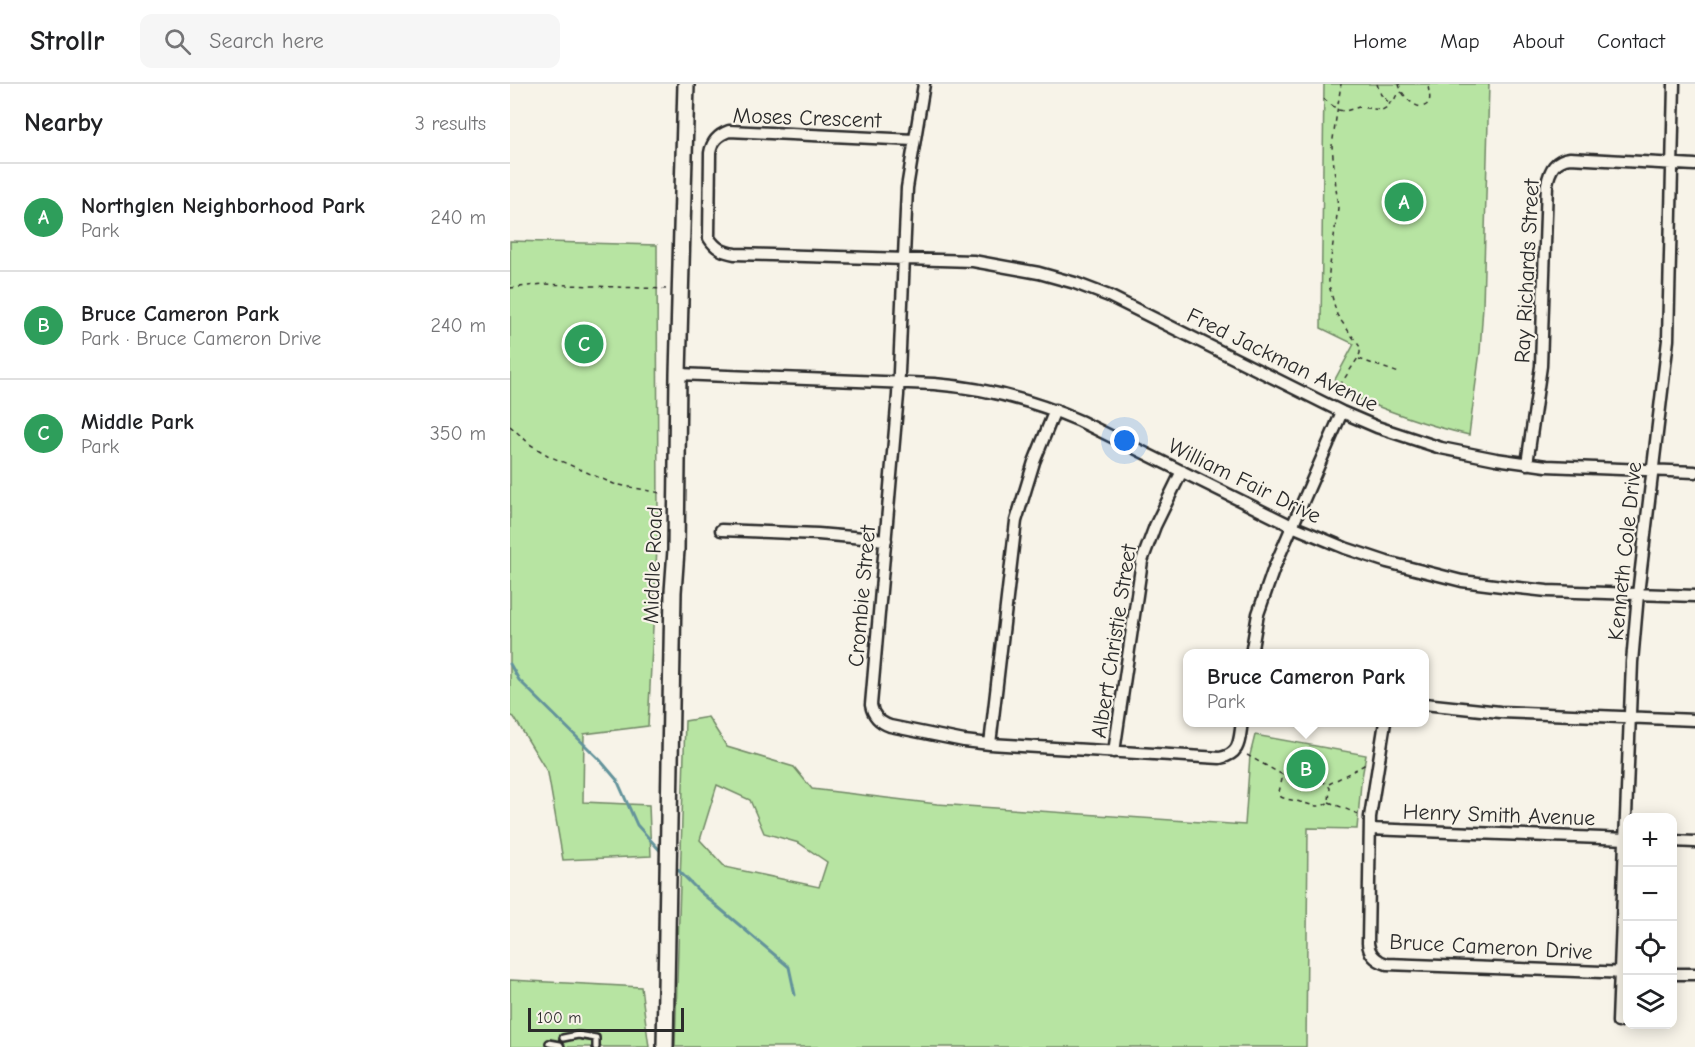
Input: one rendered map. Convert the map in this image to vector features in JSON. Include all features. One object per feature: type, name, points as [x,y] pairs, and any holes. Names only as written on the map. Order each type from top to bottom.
[{"type":"street","name":"Middle Road","points":[[665,1047],[686,84]]},
{"type":"street","name":"Crombie Street","points":[[924,84],[907,188],[898,382],[872,711],[882,723],[890,726],[964,741],[1220,758],[1233,754],[1239,742],[1241,727]]},
{"type":"street","name":"Kenneth Cole Drive","points":[[1627,813],[1632,662],[1668,340],[1674,84]]},
{"type":"street","name":"Moses Crescent","points":[[904,259],[726,253],[713,244],[709,238],[710,153],[717,137],[729,131],[914,140]]},
{"type":"street","name":"Ray Richards Street","points":[[1527,464],[1541,366],[1547,184],[1551,168],[1562,159],[1570,158],[1672,163]]},
{"type":"street","points":[[1672,163],[1695,165]]},
{"type":"street","name":"Fred Jackman Avenue","points":[[904,259],[973,261],[1039,273],[1075,283],[1137,309],[1342,412],[1377,427],[1442,448],[1527,464],[1695,472]]},
{"type":"street","name":"William Fair Drive","points":[[678,374],[934,384],[1011,395],[1055,410],[1292,526],[1387,562],[1462,581],[1546,591],[1695,596]]},
{"type":"street","points":[[990,744],[1016,521],[1034,462],[1055,410]]},
{"type":"street","points":[[1252,649],[1264,592],[1342,412]]},
{"type":"street","name":"Albert Christie Street","points":[[1114,752],[1142,561],[1155,526],[1182,471]]},
{"type":"street","points":[[722,530],[818,534],[886,540]]},
{"type":"street","points":[[1429,704],[1500,712],[1695,720]]},
{"type":"street","name":"Bruce Cameron Drive","points":[[1384,727],[1373,792],[1370,829],[1368,943],[1372,954],[1381,962],[1388,964],[1623,972]]},
{"type":"street","name":"Henry Smith Avenue","points":[[1370,829],[1623,838]]},
{"type":"street","points":[[1677,841],[1695,842]]},
{"type":"street","name":"Kenneth Cole Drive","points":[[1625,921],[1626,867]]},
{"type":"street","points":[[1677,974],[1695,974]]},
{"type":"street","name":"Kenneth Cole Drive","points":[[1618,1022],[1624,975]]},
{"type":"lane","points":[[563,1038],[578,1035],[596,1038],[596,1047]]},
{"type":"lane","points":[[549,1043],[561,1047]]},
{"type":"path","points":[[1335,393],[1360,353],[1360,348],[1337,315],[1329,285],[1338,208],[1332,146],[1341,84]]},
{"type":"path","points":[[1377,84],[1381,95],[1384,95],[1390,102]]},
{"type":"path","points":[[1399,84],[1402,92],[1415,105],[1425,107],[1431,99],[1428,84]]},
{"type":"path","points":[[1324,99],[1338,110],[1344,111],[1359,107],[1382,110],[1402,92]]},
{"type":"path","points":[[510,288],[544,284],[666,289]]},
{"type":"path","points":[[1358,358],[1399,373]]},
{"type":"path","points":[[510,426],[531,445],[549,456],[614,484],[661,493]]},
{"type":"path","points":[[1247,755],[1283,775],[1319,779],[1329,784]]},
{"type":"path","points":[[1329,784],[1366,764]]},
{"type":"path","points":[[1283,775],[1279,792],[1285,799],[1317,807],[1329,802],[1359,814]]},
{"type":"path","points":[[1329,784],[1329,802]]},
{"type":"green space","points":[[1324,84],[1489,84],[1483,306],[1480,351],[1469,435],[1399,414],[1331,387],[1354,344],[1321,328]]},
{"type":"green space","points":[[510,241],[657,245],[658,527],[648,726],[584,734],[583,802],[649,805],[651,856],[563,860],[548,773],[514,717],[510,715]]},
{"type":"green space","points":[[708,717],[727,747],[794,767],[812,789],[937,804],[1245,825],[1250,755],[1255,735],[1366,755],[1357,829],[1308,828],[1306,1047],[675,1047],[685,721]],"holes":[[[717,785],[750,800],[764,833],[799,843],[827,862],[819,887],[725,867],[700,840]]]},
{"type":"green space","points":[[510,980],[641,987],[649,1047],[510,1047]]},
{"type":"waterway","points":[[510,664],[519,680],[600,760],[617,780],[637,825],[664,855]]},
{"type":"waterway","points":[[674,866],[699,891],[789,967],[795,995]]},
{"type":"place","name":"Northglen Neighborhood Park","points":[[1404,202]]},
{"type":"place","name":"Middle Park","points":[[584,344]]},
{"type":"place","name":"Bruce Cameron Park","points":[[1306,769]]}]
